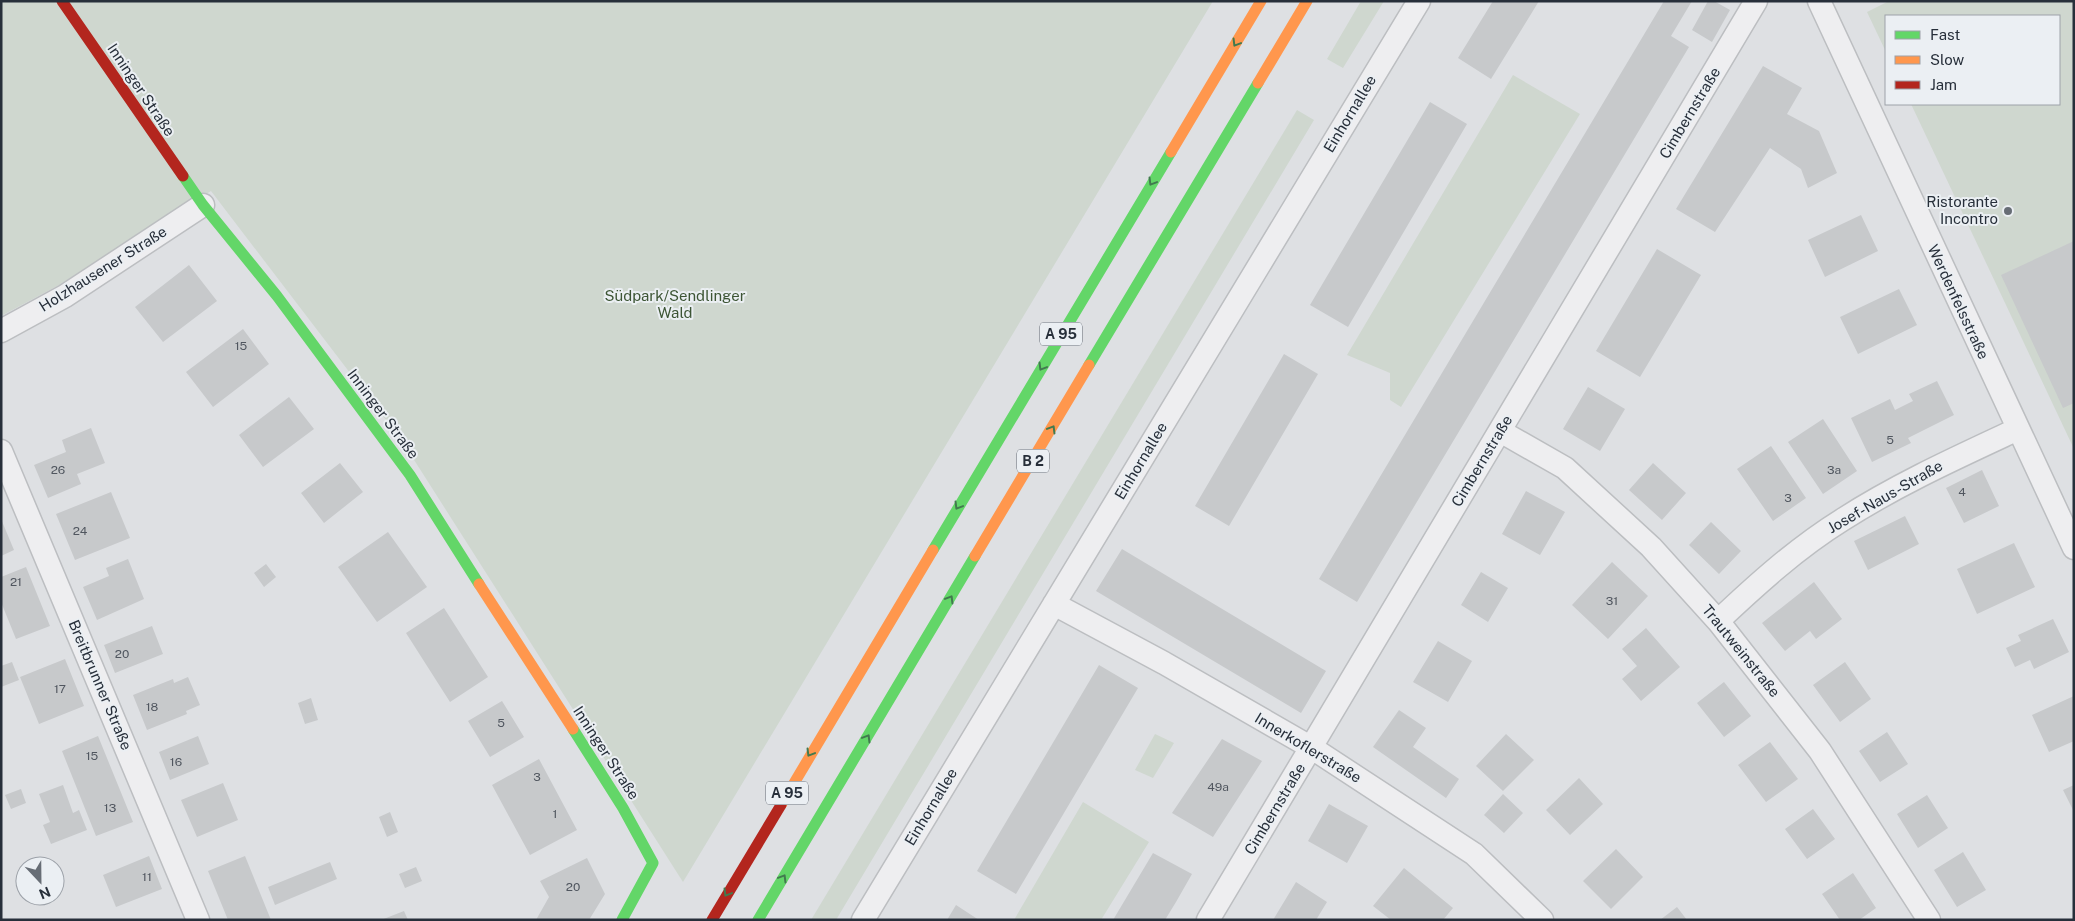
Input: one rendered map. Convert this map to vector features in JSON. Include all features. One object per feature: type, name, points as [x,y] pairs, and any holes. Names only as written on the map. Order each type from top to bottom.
[{"type":"main road","name":"Inninger Straße","points":[[62,1],[203,205],[277,296],[410,475],[624,808],[653,863],[622,920]]},
{"type":"main road","name":"A 95","points":[[712,920],[1261,1]]},
{"type":"main road","name":"B 2","points":[[758,920],[1307,1]]},
{"type":"street","name":"Einhornallee","points":[[863,920],[1419,1]]},
{"type":"street","name":"Cimbernstraße","points":[[1208,920],[1756,1]]},
{"type":"street","name":"Werdenfelsstraße","points":[[1819,1],[2074,548]]},
{"type":"street","name":"Holzhausener Straße","points":[[1,331],[65,296],[203,205]]},
{"type":"street","name":"Josef-Naus-Straße","points":[[1718,621],[1762,581],[1840,520],[1922,473],[2018,429]]},
{"type":"street","name":"Trautweinstraße","points":[[1500,431],[1565,468],[1651,547],[1718,621],[1820,751],[1930,920]]},
{"type":"street","name":"Breitbrunner Straße","points":[[1,451],[198,920]]},
{"type":"street","name":"Innerkoflerstraße","points":[[1054,604],[1164,663],[1312,748],[1474,854],[1542,920]]},
{"type":"green space","name":"Südpark/Sendlinger Wald","points":[[1,1],[1213,1],[683,882],[402,441],[211,191],[59,285],[1,316]]},
{"type":"green space","points":[[1361,1],[1384,1],[1343,68],[1327,59]]},
{"type":"green space","points":[[1889,1],[2074,1],[2074,449],[1911,105],[2060,105],[2060,15],[1885,15],[1885,50],[1867,12]]},
{"type":"green space","points":[[1513,75],[1580,114],[1401,407],[1390,400],[1390,373],[1347,355]]},
{"type":"green space","points":[[1297,110],[1314,120],[836,920],[811,920]]},
{"type":"green space","points":[[1155,734],[1174,743],[1153,778],[1135,770]]},
{"type":"green space","points":[[1083,802],[1149,842],[1101,920],[1014,920]]},
{"type":"building","points":[[1493,1],[1539,1],[1491,79],[1458,58]]},
{"type":"building","points":[[1664,1],[1692,1],[1671,36],[1689,47],[1357,602],[1319,579]]},
{"type":"building","points":[[1708,1],[1714,1],[1730,10],[1712,42],[1692,30]]},
{"type":"building","points":[[1763,66],[1802,88],[1787,114],[1819,131],[1837,173],[1808,188],[1801,169],[1770,148],[1715,232],[1676,209]]},
{"type":"building","points":[[1430,102],[1467,124],[1348,327],[1310,305]]},
{"type":"building","points":[[1861,215],[1878,251],[1825,277],[1808,240]]},
{"type":"building","points":[[2074,241],[2074,403],[2063,408],[2001,275]]},
{"type":"building","points":[[1657,249],[1701,275],[1640,377],[1596,351]]},
{"type":"building","points":[[189,265],[217,301],[163,342],[135,307]]},
{"type":"building","points":[[1899,289],[1917,325],[1858,354],[1840,317]]},
{"type":"building","points":[[243,329],[269,364],[213,407],[186,372]]},
{"type":"building","points":[[1284,354],[1318,374],[1229,526],[1195,506]]},
{"type":"building","points":[[1937,381],[1954,415],[1908,438],[1911,443],[1872,462],[1851,418],[1890,399],[1895,410],[1913,401],[1909,394]]},
{"type":"building","points":[[1588,387],[1625,409],[1600,451],[1563,429]]},
{"type":"building","points":[[289,397],[314,429],[263,467],[239,435]]},
{"type":"building","points":[[1823,419],[1857,471],[1823,494],[1788,442]]},
{"type":"building","points":[[91,428],[105,463],[77,474],[81,484],[48,498],[34,465],[66,452],[62,440]]},
{"type":"building","points":[[1771,446],[1806,498],[1773,521],[1737,469]]},
{"type":"building","points":[[340,463],[363,492],[324,523],[301,493]]},
{"type":"building","points":[[1653,463],[1686,493],[1662,520],[1629,490]]},
{"type":"building","points":[[1982,470],[1999,506],[1964,523],[1946,488]]},
{"type":"building","points":[[1526,491],[1565,512],[1540,555],[1502,534]]},
{"type":"building","points":[[111,492],[130,538],[75,560],[56,514]]},
{"type":"building","points":[[1905,516],[1919,544],[1868,570],[1854,541]]},
{"type":"building","points":[[1,519],[14,550],[1,556]]},
{"type":"building","points":[[1711,522],[1741,551],[1719,574],[1689,545]]},
{"type":"building","points":[[388,532],[427,587],[377,622],[338,567]]},
{"type":"building","points":[[2014,543],[2035,587],[1977,614],[1957,569]]},
{"type":"building","points":[[1122,549],[1326,671],[1301,713],[1096,591]]},
{"type":"building","points":[[128,559],[144,599],[97,620],[83,587],[109,576],[106,568]]},
{"type":"building","points":[[1612,562],[1648,596],[1608,639],[1572,605]]},
{"type":"building","points":[[266,564],[276,577],[264,587],[254,573]]},
{"type":"building","points":[[26,567],[50,626],[16,639],[1,602],[1,577]]},
{"type":"building","points":[[1481,572],[1508,588],[1488,622],[1461,605]]},
{"type":"building","points":[[1814,582],[1842,619],[1816,639],[1810,631],[1785,651],[1762,623]]},
{"type":"building","points":[[444,608],[488,677],[450,702],[406,633]]},
{"type":"building","points":[[2053,619],[2069,652],[2034,669],[2030,660],[2015,667],[2006,648],[2021,641],[2018,635]]},
{"type":"building","points":[[152,626],[163,654],[115,673],[104,645]]},
{"type":"building","points":[[1646,628],[1680,667],[1641,701],[1622,679],[1637,666],[1622,649]]},
{"type":"building","points":[[1438,641],[1472,661],[1448,702],[1413,682]]},
{"type":"building","points":[[65,659],[84,706],[39,724],[20,677]]},
{"type":"building","points":[[12,662],[19,680],[1,687],[1,666]]},
{"type":"building","points":[[1845,662],[1871,699],[1840,722],[1813,685]]},
{"type":"building","points":[[1099,665],[1138,688],[1016,894],[977,871]]},
{"type":"building","points":[[188,677],[200,705],[186,711],[187,714],[147,730],[133,695],[173,679],[174,683]]},
{"type":"building","points":[[1724,682],[1751,716],[1724,737],[1697,703]]},
{"type":"building","points":[[2074,696],[2074,741],[2049,752],[2032,715]]},
{"type":"building","points":[[311,698],[318,720],[305,724],[298,703]]},
{"type":"building","points":[[502,701],[524,737],[490,757],[468,721]]},
{"type":"building","points":[[1399,710],[1426,728],[1413,747],[1459,779],[1446,798],[1373,747]]},
{"type":"building","points":[[1887,732],[1908,764],[1880,782],[1859,751]]},
{"type":"building","points":[[1506,734],[1534,760],[1503,791],[1476,766]]},
{"type":"building","points":[[98,736],[133,822],[96,836],[62,751]]},
{"type":"building","points":[[198,736],[209,764],[170,780],[159,752]]},
{"type":"building","points":[[1222,739],[1262,761],[1213,837],[1172,813]]},
{"type":"building","points":[[1770,742],[1798,779],[1766,802],[1738,765]]},
{"type":"building","points":[[539,759],[577,830],[530,855],[492,785]]},
{"type":"building","points":[[1579,778],[1603,804],[1570,835],[1546,810]]},
{"type":"building","points":[[223,783],[238,820],[197,837],[181,800]]},
{"type":"building","points":[[63,785],[73,813],[79,810],[87,830],[51,844],[43,825],[50,822],[39,794]]},
{"type":"building","points":[[2074,785],[2074,812],[2063,790]]},
{"type":"building","points":[[21,789],[26,803],[11,809],[5,795]]},
{"type":"building","points":[[1503,794],[1523,813],[1504,833],[1484,815]]},
{"type":"building","points":[[1927,795],[1948,828],[1918,848],[1897,814]]},
{"type":"building","points":[[1329,804],[1368,826],[1347,863],[1308,841]]},
{"type":"building","points":[[1813,809],[1835,839],[1807,859],[1785,829]]},
{"type":"building","points":[[390,812],[398,832],[387,837],[379,817]]},
{"type":"building","points":[[1616,849],[1643,877],[1611,909],[1583,881]]},
{"type":"building","points":[[1963,852],[1986,890],[1957,907],[1934,870]]},
{"type":"building","points":[[1153,853],[1192,874],[1176,902],[1165,920],[1113,920]]},
{"type":"building","points":[[149,856],[162,889],[116,907],[103,875]]},
{"type":"building","points":[[245,856],[271,920],[228,920],[208,871]]},
{"type":"building","points":[[587,858],[605,894],[589,920],[536,920],[549,897],[540,881]]},
{"type":"building","points":[[330,862],[337,879],[275,905],[268,887]]},
{"type":"building","points":[[416,867],[422,881],[405,888],[399,874]]},
{"type":"building","points":[[1404,868],[1453,908],[1443,920],[1391,920],[1373,906]]},
{"type":"building","points":[[1853,873],[1876,908],[1859,920],[1840,920],[1822,894]]},
{"type":"building","points":[[1296,882],[1327,902],[1316,920],[1273,920]]},
{"type":"building","points":[[956,905],[979,920],[947,920]]},
{"type":"building","points":[[1677,907],[1687,920],[1660,920]]},
{"type":"building","points":[[404,911],[408,920],[381,920]]},
{"type":"traffic: fast","points":[[1089,365],[1258,83]]},
{"type":"traffic: fast","points":[[933,550],[1171,152]]},
{"type":"traffic: fast","points":[[183,176],[203,205],[277,296],[410,475],[479,584]]},
{"type":"traffic: fast","points":[[758,920],[975,556]]},
{"type":"traffic: fast","points":[[573,729],[623,808],[653,863],[622,920]]},
{"type":"traffic: slow","points":[[1171,152],[1261,1]]},
{"type":"traffic: slow","points":[[1258,83],[1307,1]]},
{"type":"traffic: slow","points":[[975,556],[1089,365]]},
{"type":"traffic: slow","points":[[781,805],[933,550]]},
{"type":"traffic: slow","points":[[479,584],[573,729]]},
{"type":"traffic: jam","points":[[62,1],[183,176]]},
{"type":"traffic: jam","points":[[712,920],[781,805]]},
{"type":"place","name":"Ristorante Incontro","points":[[2008,211]]}]
